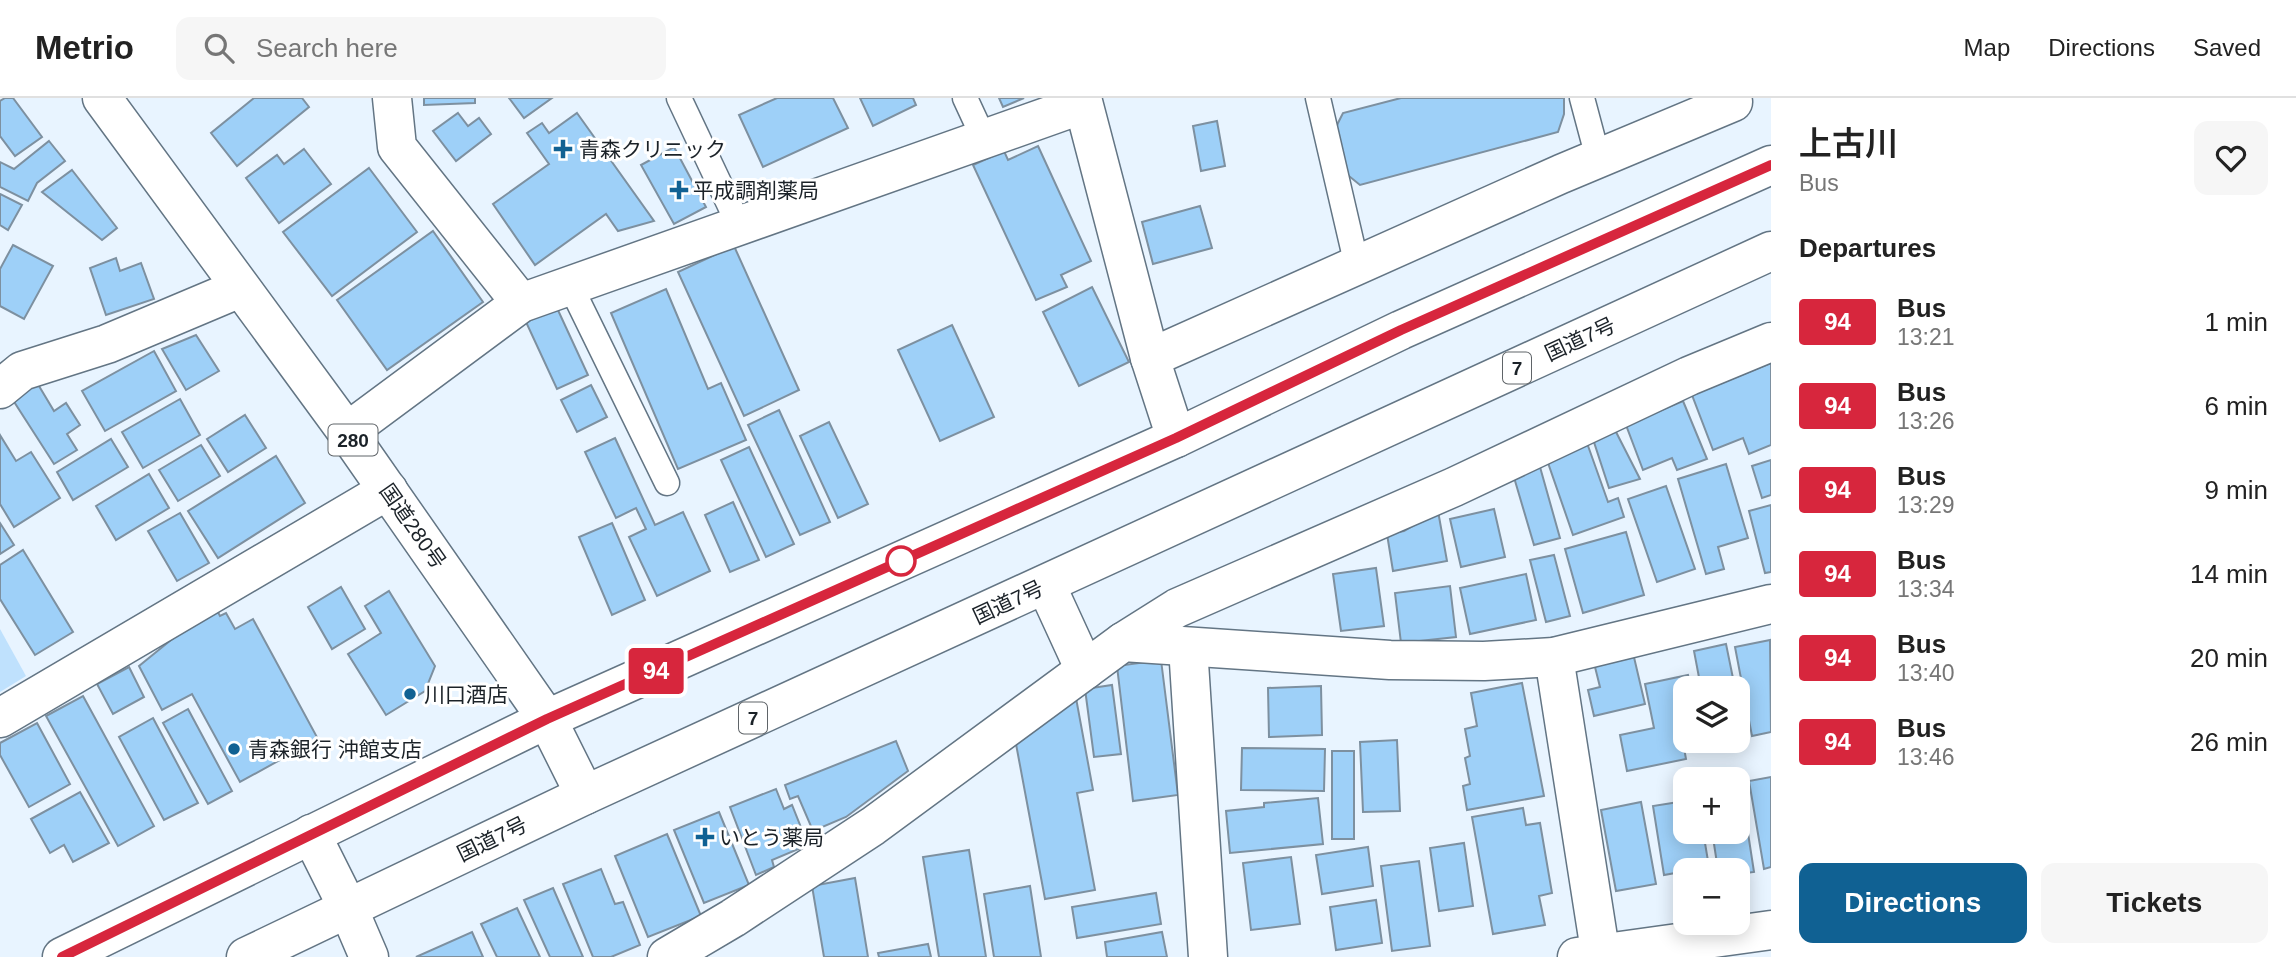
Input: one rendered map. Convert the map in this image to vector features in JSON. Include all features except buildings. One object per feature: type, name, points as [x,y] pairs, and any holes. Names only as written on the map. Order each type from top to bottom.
[{"type":"main road","name":"国道280号","points":[[102,98],[347,432],[547,719],[584,795]]},
{"type":"main road","points":[[392,98],[397,147],[521,303]]},
{"type":"main road","points":[[347,432],[521,303],[984,139],[1083,101],[1150,358],[1176,438]]},
{"type":"main road","points":[[1150,358],[1598,158],[1710,105]]},
{"type":"main road","points":[[62,957],[547,719],[1176,438],[1401,330],[1771,165]]},
{"type":"main road","name":"国道7号","points":[[246,957],[584,795],[1771,251]]},
{"type":"main road","points":[[7,373],[107,344],[240,288]]},
{"type":"main road","points":[[667,957],[733,918],[873,826],[1124,642],[1177,608],[1454,487],[1689,376],[1771,342]]},
{"type":"main road","points":[[0,718],[388,490]]},
{"type":"main road","points":[[1046,585],[1085,670]]},
{"type":"main road","points":[[1124,642],[1390,660],[1483,661],[1554,657],[1771,604]]},
{"type":"main road","points":[[1188,647],[1208,957]]},
{"type":"main road","points":[[1554,657],[1592,956],[1771,930]]},
{"type":"main road","points":[[312,834],[369,957]]},
{"type":"lane","points":[[680,98],[739,225]]},
{"type":"lane","points":[[965,98],[984,139]]},
{"type":"lane","points":[[1318,98],[1357,266]]},
{"type":"lane","points":[[1582,98],[1598,158]]},
{"type":"lane","points":[[570,285],[667,484]]},
{"type":"shaded area","points":[[0,629],[26,676],[0,692]]},
{"type":"bus line","name":"94","points":[[62,957],[547,719],[1176,438],[1401,330],[1771,165]]},
{"type":"place","name":"青森クリニック","points":[[563,149]]},
{"type":"place","name":"平成調剤薬局","points":[[679,190]]},
{"type":"place","name":"川口酒店","points":[[410,694]]},
{"type":"place","name":"青森銀行 沖館支店","points":[[234,749]]},
{"type":"place","name":"いとう薬局","points":[[705,837]]}]
